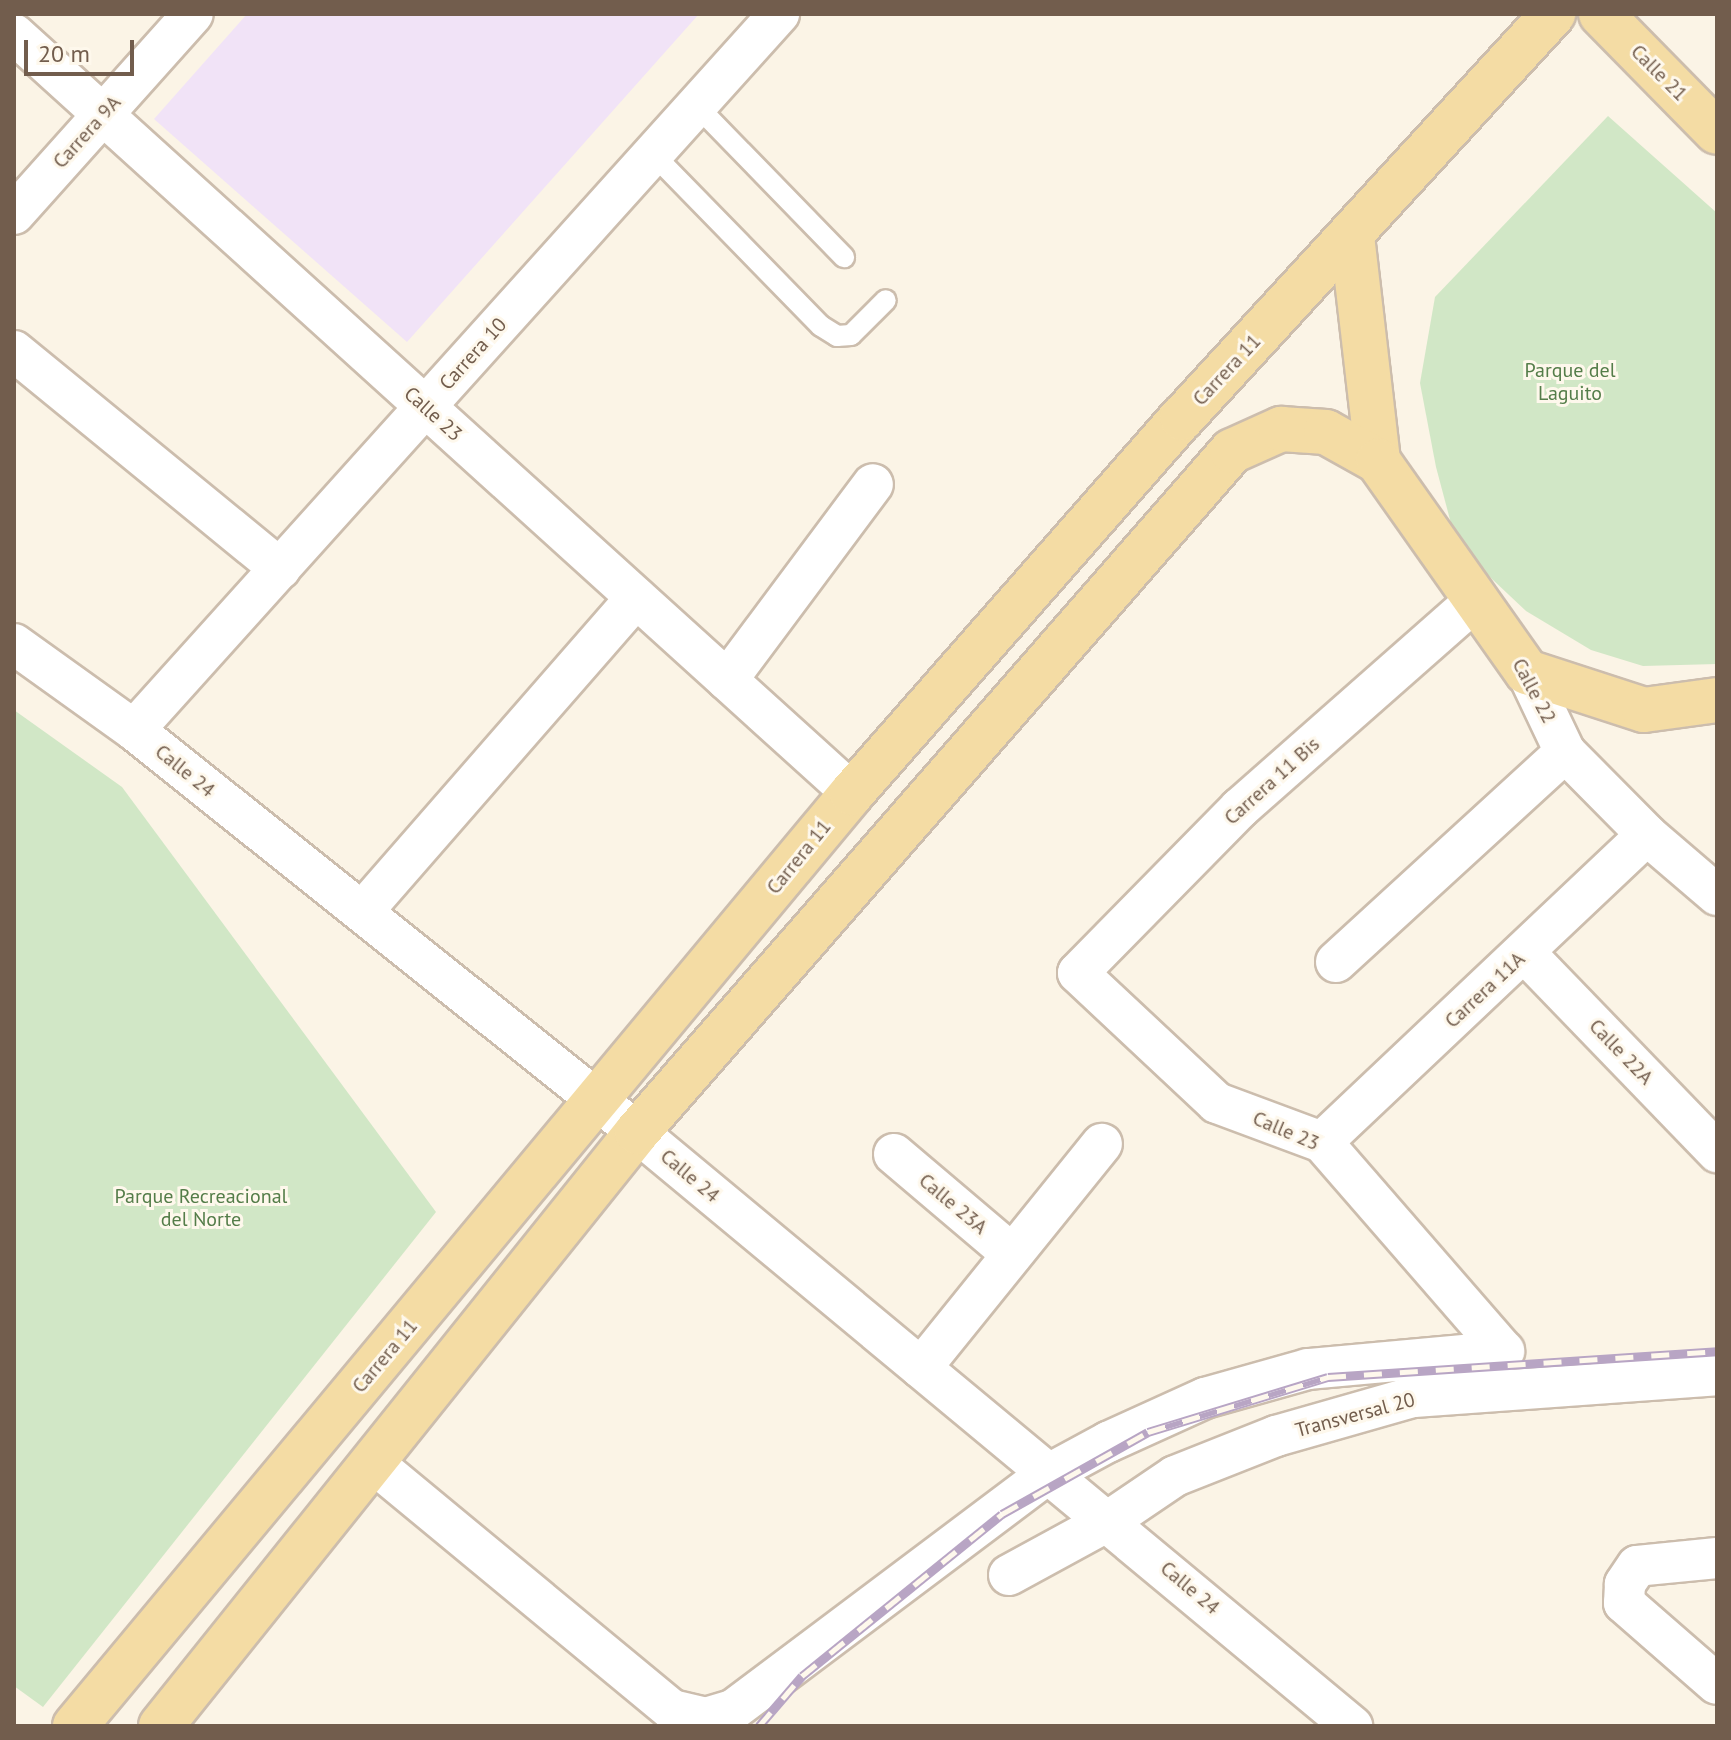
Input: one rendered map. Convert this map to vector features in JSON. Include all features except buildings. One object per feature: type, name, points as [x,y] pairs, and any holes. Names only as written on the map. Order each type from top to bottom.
[{"type":"main road","name":"Carrera 11","points":[[75,1726],[598,1102],[852,793],[1182,418],[1553,14]]},
{"type":"main road","name":"Calle 21","points":[[1601,14],[1717,132]]},
{"type":"main road","points":[[1352,236],[1378,461]]},
{"type":"main road","points":[[161,1726],[637,1132],[1232,451],[1281,429],[1326,432],[1378,461]]},
{"type":"main road","name":"Calle 22","points":[[1378,461],[1527,672]]},
{"type":"main road","points":[[1527,672],[1644,710],[1717,700]]},
{"type":"street","name":"Carrera 9A","points":[[14,214],[193,14]]},
{"type":"street","name":"Carrera 10","points":[[134,730],[779,14]]},
{"type":"street","name":"Calle 23","points":[[14,34],[852,793]]},
{"type":"street","points":[[14,351],[280,569]]},
{"type":"street","points":[[727,680],[873,484]]},
{"type":"street","points":[[362,912],[636,598]]},
{"type":"street","name":"Carrera 11 Bis","points":[[1078,973],[1240,808],[1476,600]]},
{"type":"street","name":"Calle 24","points":[[14,644],[134,730],[637,1132],[921,1368],[1045,1476],[1110,1520],[1352,1726]]},
{"type":"street","name":"Calle 22","points":[[1527,672],[1565,752],[1647,835],[1717,895]]},
{"type":"street","points":[[1336,962],[1565,752]]},
{"type":"street","name":"Carrera 11A","points":[[1322,1142],[1647,835]]},
{"type":"street","name":"Calle 22A","points":[[1525,953],[1717,1152]]},
{"type":"street","name":"Calle 23","points":[[1078,973],[1217,1103],[1322,1142],[1504,1351]]},
{"type":"street","points":[[921,1368],[1102,1144]]},
{"type":"street","name":"Calle 23A","points":[[894,1154],[1012,1254]]},
{"type":"street","name":"Transversal 20","points":[[372,1462],[672,1710],[706,1718],[733,1710],[1045,1476],[1205,1398],[1308,1369],[1504,1351]]},
{"type":"street","name":"Transversal 20","points":[[1110,1520],[1175,1476],[1276,1436],[1413,1397],[1717,1375]]},
{"type":"street","points":[[1009,1575],[1110,1520]]},
{"type":"street","points":[[1717,1558],[1637,1566],[1625,1584],[1624,1603],[1717,1684]]},
{"type":"lane","points":[[697,106],[844,257]]},
{"type":"lane","points":[[653,154],[829,331],[851,335],[886,300]]},
{"type":"shaded area","points":[[247,14],[699,14],[407,342],[154,119]]},
{"type":"green space","name":"Parque del Laguito","points":[[1608,116],[1717,213],[1717,664],[1643,666],[1591,650],[1526,611],[1457,546],[1436,467],[1420,383],[1435,297]]},
{"type":"green space","name":"Parque Recreacional del Norte","points":[[14,710],[122,787],[436,1212],[43,1707],[14,1686]]},
{"type":"railway","points":[[759,1726],[802,1676],[1002,1514],[1148,1432],[1328,1377],[1717,1351]]}]
